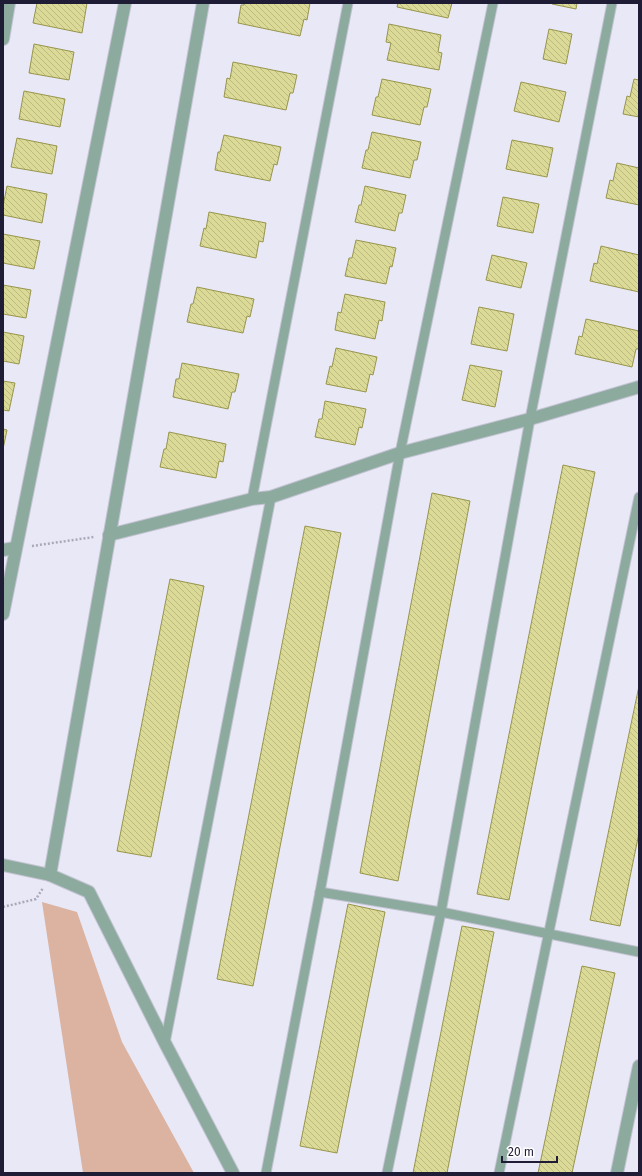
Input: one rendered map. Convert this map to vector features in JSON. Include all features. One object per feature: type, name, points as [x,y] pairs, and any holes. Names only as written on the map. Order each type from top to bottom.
[{"type":"street","points":[[3,39],[10,3]]},
{"type":"street","points":[[3,614],[125,3]]},
{"type":"street","points":[[50,875],[203,3]]},
{"type":"street","points":[[109,535],[252,499],[271,497],[400,453],[530,419],[639,387]]},
{"type":"street","points":[[3,550],[15,548]]},
{"type":"street","points":[[3,865],[50,875],[89,892],[165,1043],[233,1173]]},
{"type":"street","points":[[617,1173],[639,1066]]},
{"type":"lane","points":[[252,499],[348,3]]},
{"type":"lane","points":[[266,1173],[320,892],[400,453],[493,3]]},
{"type":"lane","points":[[387,1173],[441,912],[530,419],[612,3]]},
{"type":"lane","points":[[165,1043],[271,497]]},
{"type":"lane","points":[[499,1173],[639,497]]},
{"type":"lane","points":[[320,892],[441,912],[639,952]]},
{"type":"path","points":[[15,548],[109,535]]},
{"type":"path","points":[[3,907],[36,899],[50,875]]},
{"type":"shaded area","points":[[42,902],[77,912],[122,1042],[194,1173],[83,1173]]},
{"type":"building","points":[[37,3],[87,3],[82,33],[33,23]]},
{"type":"building","points":[[244,3],[310,3],[307,20],[304,19],[300,36],[238,23],[241,5],[244,5]]},
{"type":"building","points":[[398,3],[452,3],[448,18],[397,7]]},
{"type":"building","points":[[552,3],[577,3],[576,9]]},
{"type":"building","points":[[389,24],[441,35],[438,52],[442,53],[439,70],[387,60],[391,43],[386,42]]},
{"type":"building","points":[[549,29],[572,34],[566,64],[543,59]]},
{"type":"building","points":[[34,44],[74,52],[69,80],[29,73]]},
{"type":"building","points":[[233,62],[297,75],[293,93],[290,93],[286,110],[224,97],[227,78],[230,79]]},
{"type":"building","points":[[382,79],[431,89],[427,107],[424,107],[420,125],[372,115]]},
{"type":"building","points":[[634,79],[639,80],[639,117],[623,114],[627,96],[630,97]]},
{"type":"building","points":[[521,82],[566,92],[559,122],[514,111]]},
{"type":"building","points":[[24,91],[65,99],[60,127],[19,119]]},
{"type":"building","points":[[372,132],[421,142],[417,160],[414,160],[410,178],[362,168]]},
{"type":"building","points":[[224,135],[281,147],[277,165],[274,164],[270,181],[215,170],[218,152],[220,152]]},
{"type":"building","points":[[17,138],[57,146],[52,174],[11,167]]},
{"type":"building","points":[[512,140],[553,148],[547,177],[506,169]]},
{"type":"building","points":[[617,163],[639,168],[639,205],[606,198],[610,180],[613,181]]},
{"type":"building","points":[[7,186],[47,194],[42,223],[3,215],[3,206]]},
{"type":"building","points":[[365,186],[406,195],[402,213],[399,213],[395,231],[355,222],[359,205],[361,205]]},
{"type":"building","points":[[503,197],[539,204],[533,233],[497,226]]},
{"type":"building","points":[[209,212],[266,223],[263,242],[259,241],[256,258],[200,246],[204,228],[206,229]]},
{"type":"building","points":[[3,234],[40,241],[34,269],[3,263]]},
{"type":"building","points":[[356,240],[396,248],[392,267],[390,266],[386,284],[345,276],[349,258],[352,258]]},
{"type":"building","points":[[601,246],[639,255],[639,292],[590,281],[594,263],[597,264]]},
{"type":"building","points":[[492,255],[527,263],[521,288],[486,280]]},
{"type":"building","points":[[3,285],[31,290],[26,318],[3,314]]},
{"type":"building","points":[[197,287],[254,299],[250,317],[247,316],[243,333],[187,322]]},
{"type":"building","points":[[345,294],[385,302],[382,321],[379,320],[375,339],[335,330],[338,312],[341,313]]},
{"type":"building","points":[[479,307],[514,314],[507,351],[471,344]]},
{"type":"building","points":[[586,319],[639,331],[639,345],[638,349],[636,349],[632,367],[575,354],[579,336],[582,337]]},
{"type":"building","points":[[3,332],[24,336],[19,364],[3,361]]},
{"type":"building","points":[[336,348],[377,357],[373,375],[370,374],[366,392],[326,384],[330,366],[332,367]]},
{"type":"building","points":[[182,363],[239,374],[235,392],[232,392],[228,409],[173,397],[176,379],[179,379]]},
{"type":"building","points":[[470,365],[502,371],[495,407],[462,400]]},
{"type":"building","points":[[3,381],[15,383],[9,411],[3,410]]},
{"type":"building","points":[[325,401],[366,409],[362,428],[359,427],[355,445],[315,437],[319,419],[322,419]]},
{"type":"building","points":[[3,429],[7,430],[3,449]]},
{"type":"building","points":[[169,432],[226,444],[223,462],[219,461],[216,478],[160,467],[164,449],[166,449]]},
{"type":"building","points":[[563,465],[595,472],[509,900],[477,894]]},
{"type":"building","points":[[432,493],[470,501],[398,881],[360,873]]},
{"type":"building","points":[[305,526],[341,533],[253,986],[217,979]]},
{"type":"building","points":[[170,579],[204,586],[151,857],[117,851]]},
{"type":"building","points":[[639,686],[639,833],[620,926],[590,920]]},
{"type":"building","points":[[348,904],[385,912],[337,1153],[300,1146]]},
{"type":"building","points":[[462,926],[494,932],[447,1173],[413,1173]]},
{"type":"building","points":[[582,966],[615,973],[572,1173],[538,1173]]}]
